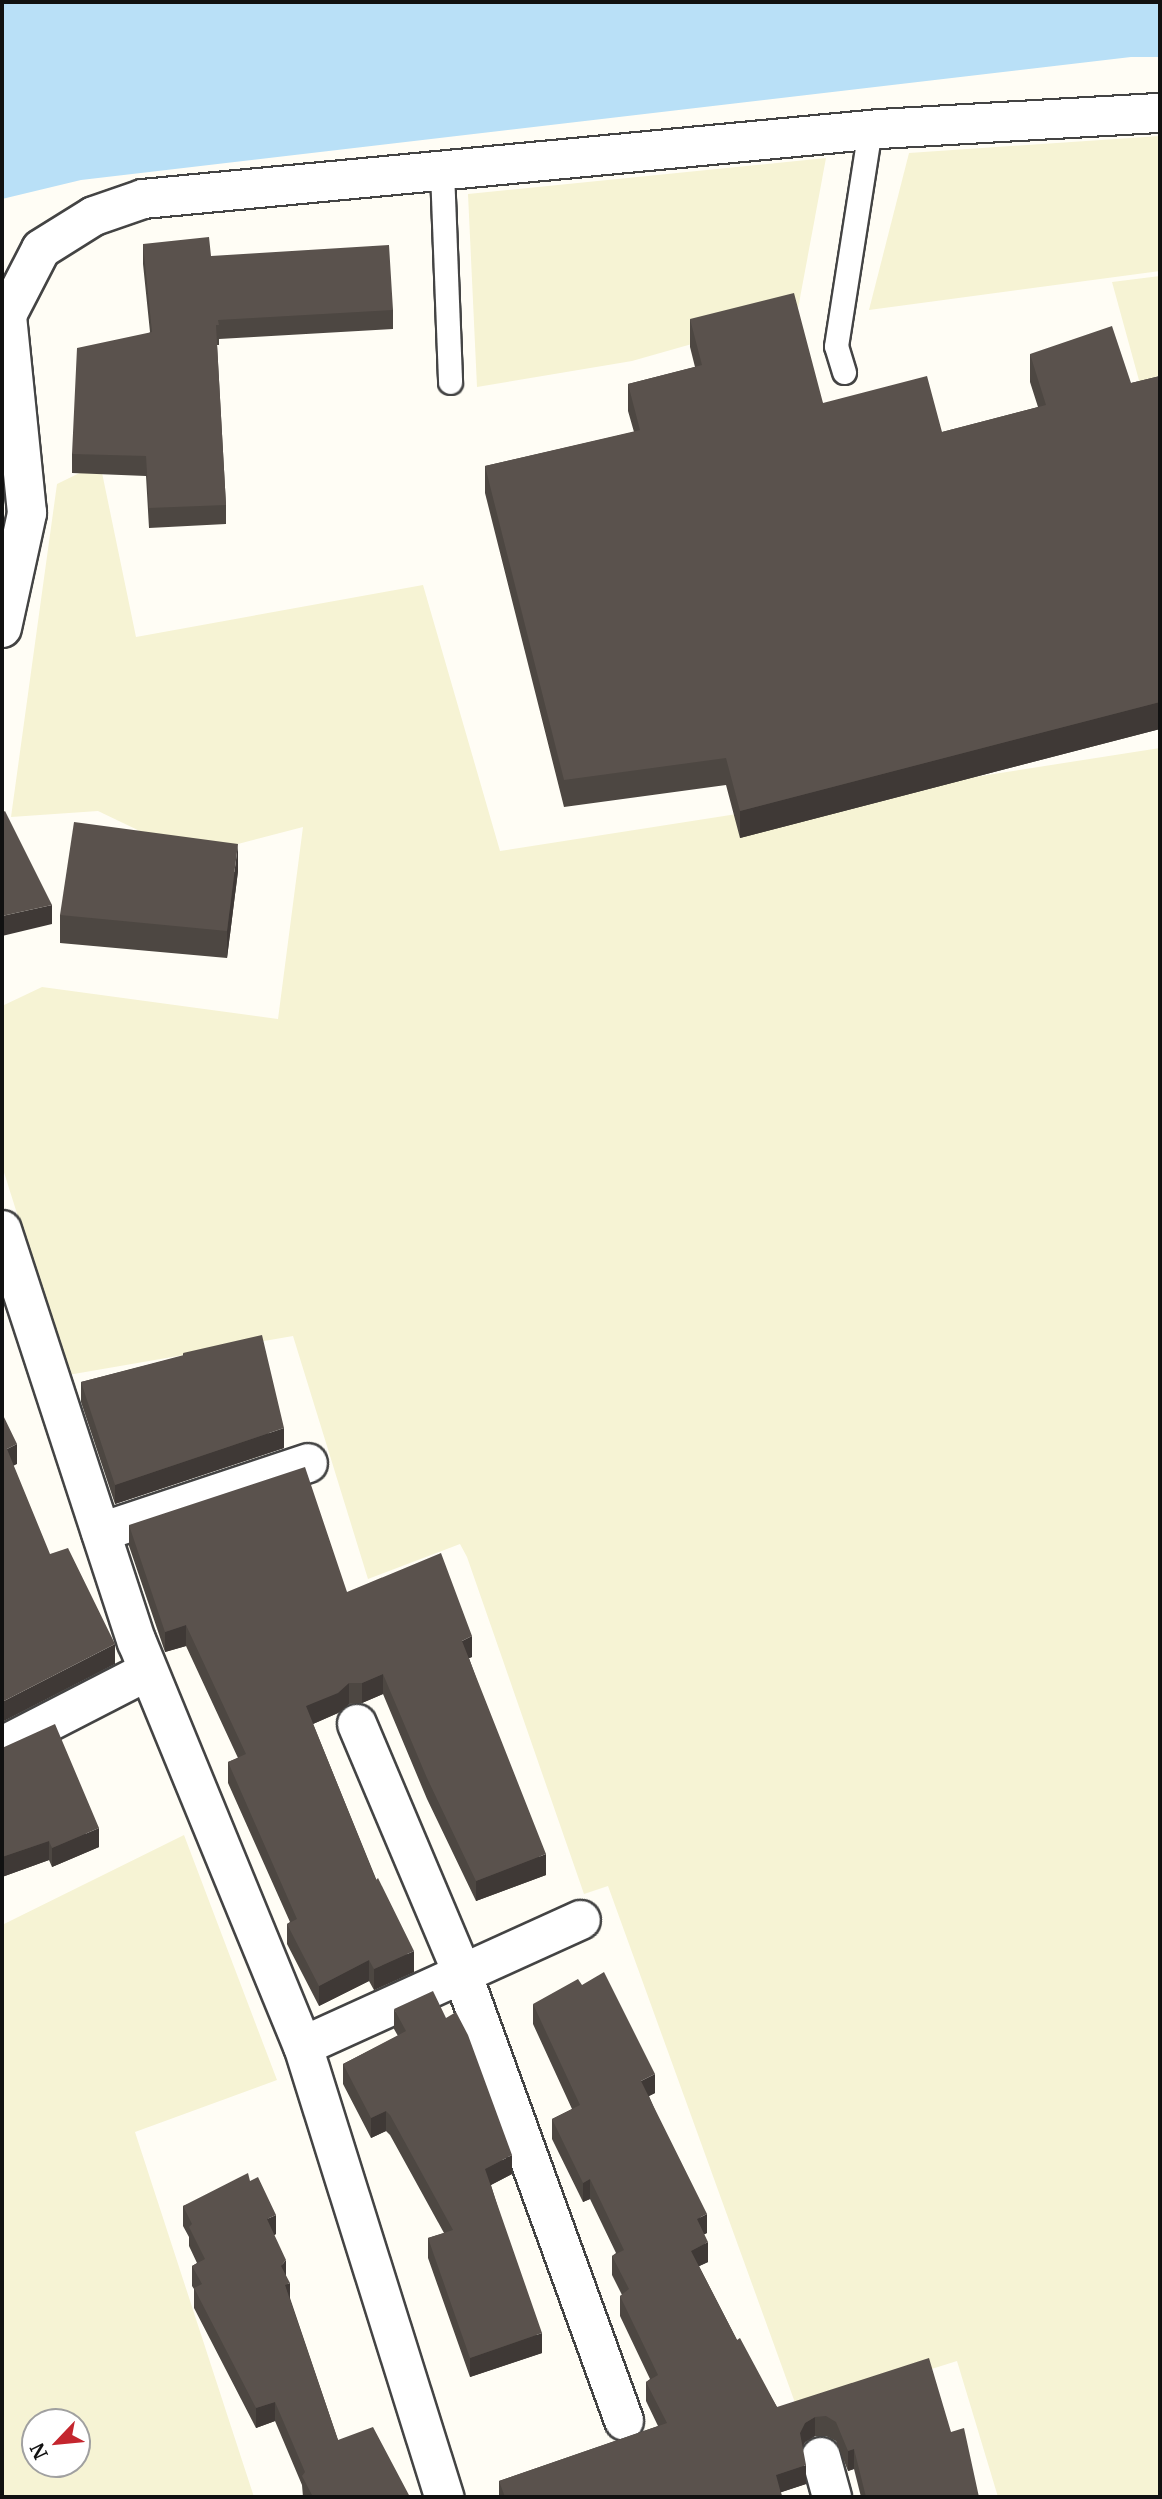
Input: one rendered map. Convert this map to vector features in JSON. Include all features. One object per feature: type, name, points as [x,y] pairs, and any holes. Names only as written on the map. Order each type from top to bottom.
[{"type":"street","points":[[2,628],[27,513],[7,315],[41,249],[94,216],[143,199],[442,170],[870,130],[1160,113]]},
{"type":"street","points":[[2,1230],[148,1671],[303,2046],[444,2497]]},
{"type":"street","points":[[101,1532],[308,1463]]},
{"type":"street","points":[[2,1745],[148,1671]]},
{"type":"street","points":[[357,1724],[462,1973],[624,2421]]},
{"type":"street","points":[[303,2046],[581,1920]]},
{"type":"street","points":[[821,2457],[832,2497]]},
{"type":"lane","points":[[844,372],[836,346],[870,130]]},
{"type":"lane","points":[[442,170],[450,382]]},
{"type":"shaded area","points":[[1160,136],[1160,271],[869,310],[909,153]]},
{"type":"shaded area","points":[[826,158],[797,314],[632,361],[477,387],[468,194]]},
{"type":"shaded area","points":[[1160,276],[1160,383],[1158,376],[1140,384],[1112,282]]},
{"type":"shaded area","points":[[100,463],[136,637],[423,585],[500,851],[1160,748],[1160,2497],[998,2497],[957,2361],[798,2411],[608,1886],[584,1894],[467,1557],[460,1544],[368,1579],[293,1336],[68,1375],[2,1166],[2,1006],[42,987],[278,1019],[303,827],[192,856],[98,811],[11,817],[57,484]]},
{"type":"shaded area","points":[[184,1835],[277,2080],[135,2132],[254,2497],[2,2497],[2,1925]]},
{"type":"water","points":[[2,2],[1160,2],[1160,57],[1131,57],[81,180],[2,199]]},
{"type":"building","points":[[209,237],[211,256],[389,245],[393,310],[218,320],[219,325],[216,325],[226,505],[149,508],[146,456],[72,454],[77,348],[152,332],[143,244]]},
{"type":"building","points":[[794,293],[823,403],[927,376],[942,432],[1046,405],[1030,354],[1112,326],[1131,383],[1160,376],[1160,702],[740,811],[726,758],[564,780],[485,466],[640,430],[628,384],[702,365],[690,319]]},
{"type":"building","points":[[5,811],[52,905],[2,916],[2,813]]},
{"type":"building","points":[[74,822],[238,844],[227,931],[60,915]]},
{"type":"building","points":[[262,1335],[284,1428],[115,1485],[81,1382],[184,1355],[183,1353]]},
{"type":"building","points":[[2,1413],[17,1444],[7,1449],[50,1554],[68,1548],[115,1644],[2,1702]]},
{"type":"building","points":[[305,1467],[347,1592],[441,1553],[472,1636],[462,1641],[546,1854],[476,1881],[427,1778],[383,1674],[362,1683],[349,1683],[338,1693],[306,1706],[376,1880],[378,1878],[414,1951],[374,1969],[369,1960],[319,1986],[287,1924],[297,1919],[228,1762],[246,1754],[186,1625],[165,1632],[129,1525]]},
{"type":"building","points":[[55,1724],[99,1828],[52,1848],[49,1841],[2,1857],[2,1748]]},
{"type":"building","points":[[604,1972],[655,2074],[641,2081],[707,2214],[697,2219],[708,2242],[691,2251],[737,2340],[740,2338],[777,2407],[929,2358],[951,2432],[964,2428],[979,2497],[866,2497],[854,2449],[848,2451],[836,2422],[826,2416],[815,2417],[805,2423],[800,2433],[806,2465],[776,2475],[782,2497],[505,2497],[499,2481],[667,2423],[646,2382],[658,2375],[620,2296],[629,2289],[612,2256],[624,2250],[590,2179],[583,2183],[552,2119],[580,2105],[533,2004],[578,1979],[582,1985]]},
{"type":"building","points":[[433,1991],[446,2018],[456,2012],[468,2035],[512,2155],[485,2169],[542,2333],[470,2358],[428,2238],[453,2230],[390,2115],[386,2111],[371,2118],[343,2064],[406,2031],[394,2009]]},
{"type":"building","points":[[248,2173],[250,2181],[258,2177],[276,2215],[267,2219],[286,2260],[281,2266],[290,2283],[285,2285],[338,2440],[373,2427],[410,2497],[313,2497],[302,2476],[305,2472],[275,2402],[256,2408],[194,2288],[202,2284],[192,2266],[205,2259],[189,2227],[192,2224],[183,2206]]}]
